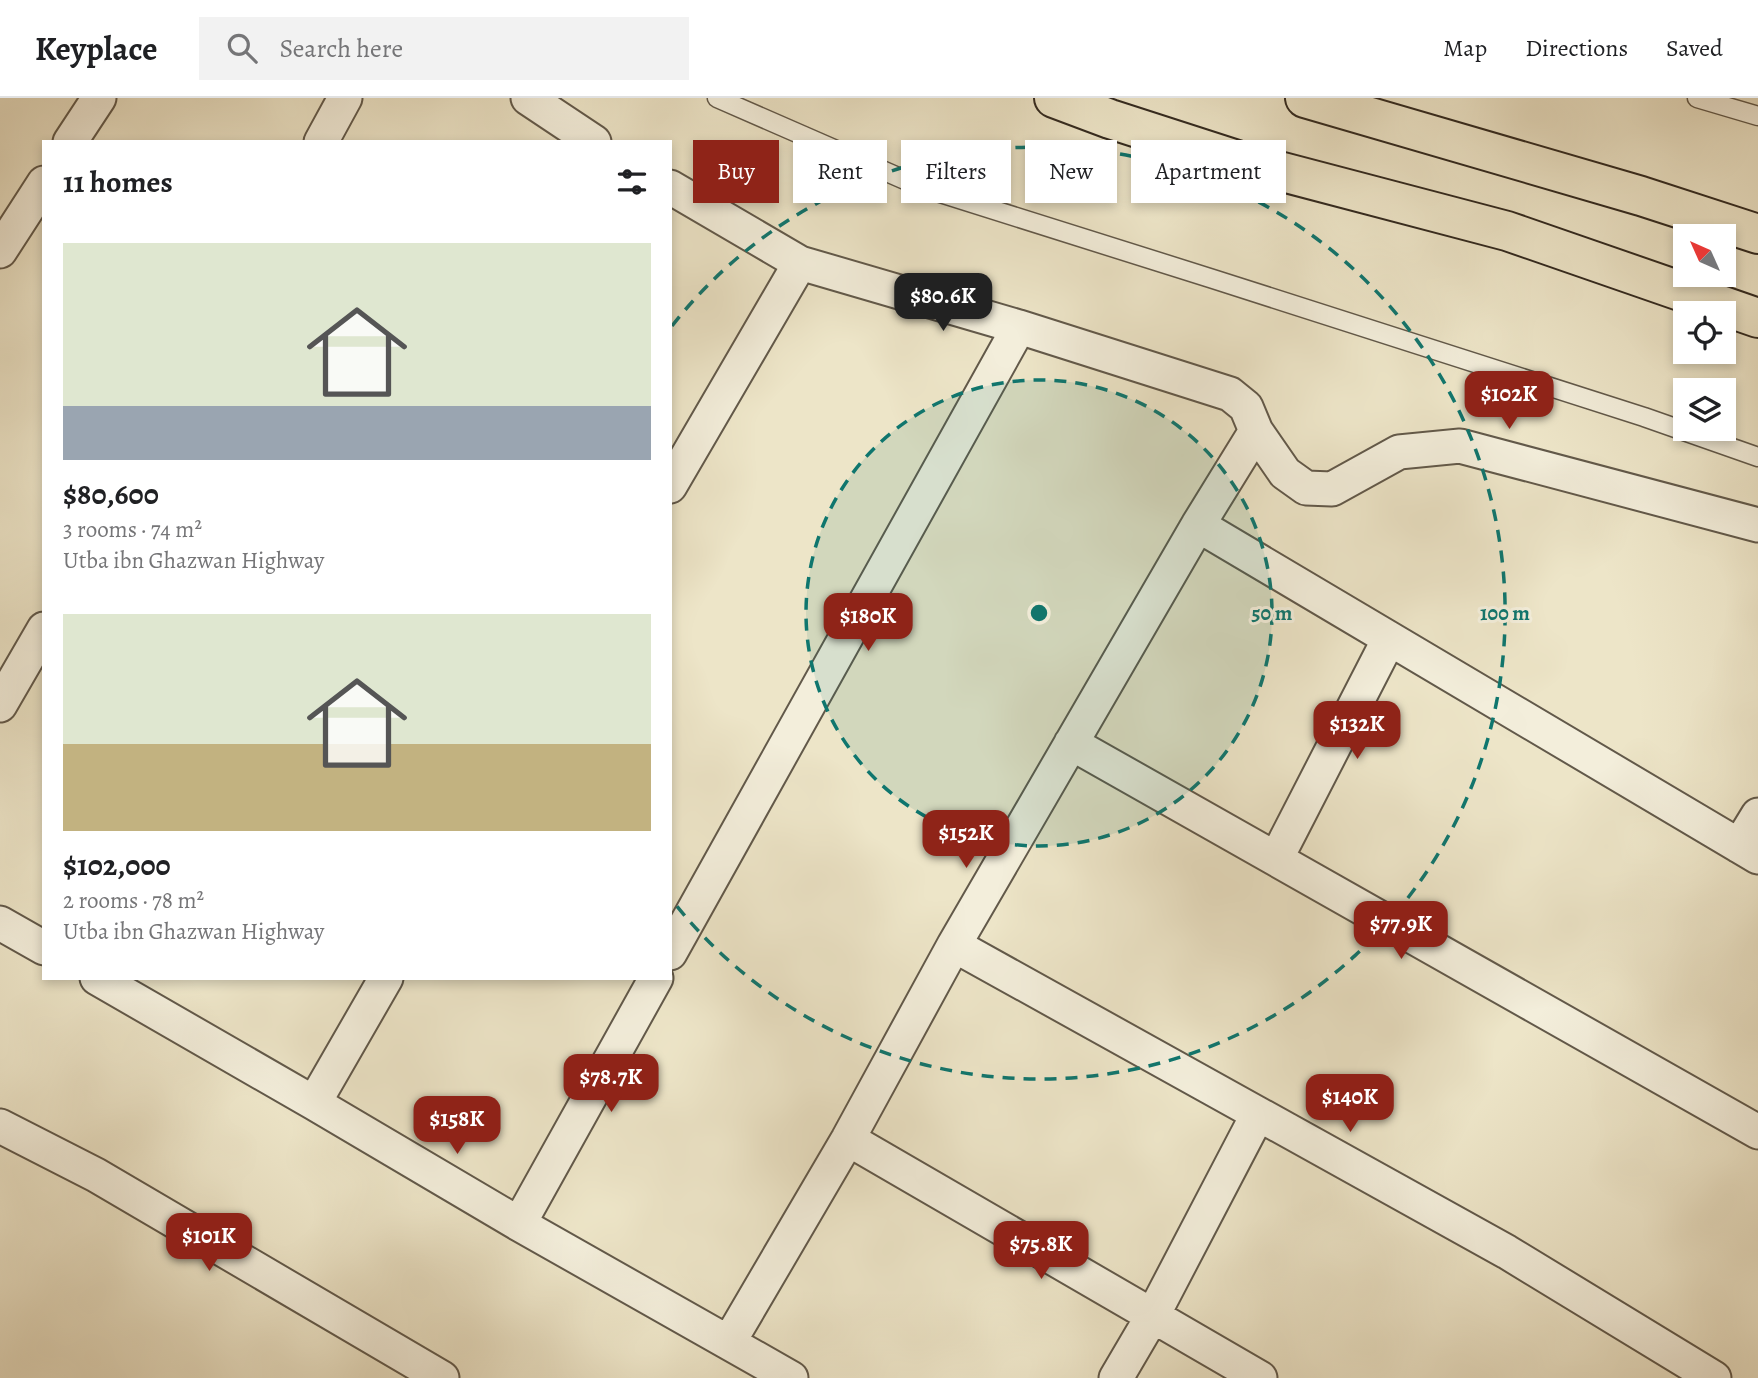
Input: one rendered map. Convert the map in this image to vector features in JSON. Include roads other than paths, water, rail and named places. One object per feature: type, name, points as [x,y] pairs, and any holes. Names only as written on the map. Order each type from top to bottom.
[{"type":"highway","points":[[1054,98],[1237,160],[1507,231],[1758,318]]},
{"type":"highway","points":[[1305,98],[1641,195],[1758,234]]},
{"type":"street","points":[[72,140],[99,98]]},
{"type":"street","points":[[321,140],[345,98]]},
{"type":"street","points":[[528,98],[585,139]]},
{"type":"street","points":[[0,251],[42,186]]},
{"type":"street","points":[[672,188],[800,263],[1019,327],[1230,394],[1246,407],[1256,431],[1285,473],[1306,488],[1332,489],[1399,452],[1460,446],[1758,525]]},
{"type":"street","points":[[672,483],[800,263]]},
{"type":"street","points":[[672,949],[1019,327]]},
{"type":"street","points":[[729,1342],[848,1139],[954,945],[1198,525],[1256,431]]},
{"type":"street","points":[[1198,525],[1749,851],[1758,815]]},
{"type":"street","points":[[0,705],[42,632]]},
{"type":"street","points":[[1276,859],[1389,639]]},
{"type":"street","points":[[1071,743],[1758,1132]]},
{"type":"street","points":[[0,923],[42,947]]},
{"type":"street","points":[[954,945],[1507,1252],[1714,1378]]},
{"type":"street","points":[[314,1103],[385,980]]},
{"type":"street","points":[[519,1224],[655,980]]},
{"type":"street","points":[[108,981],[519,1224],[791,1378]]},
{"type":"street","points":[[1116,1378],[1153,1315],[1258,1114]]},
{"type":"street","points":[[0,1126],[96,1175],[442,1378]]},
{"type":"street","points":[[848,1139],[1260,1378]]},
{"type":"lane","points":[[717,98],[921,187],[1631,413],[1758,457]]},
{"type":"lane","points":[[1697,98],[1758,116]]}]
